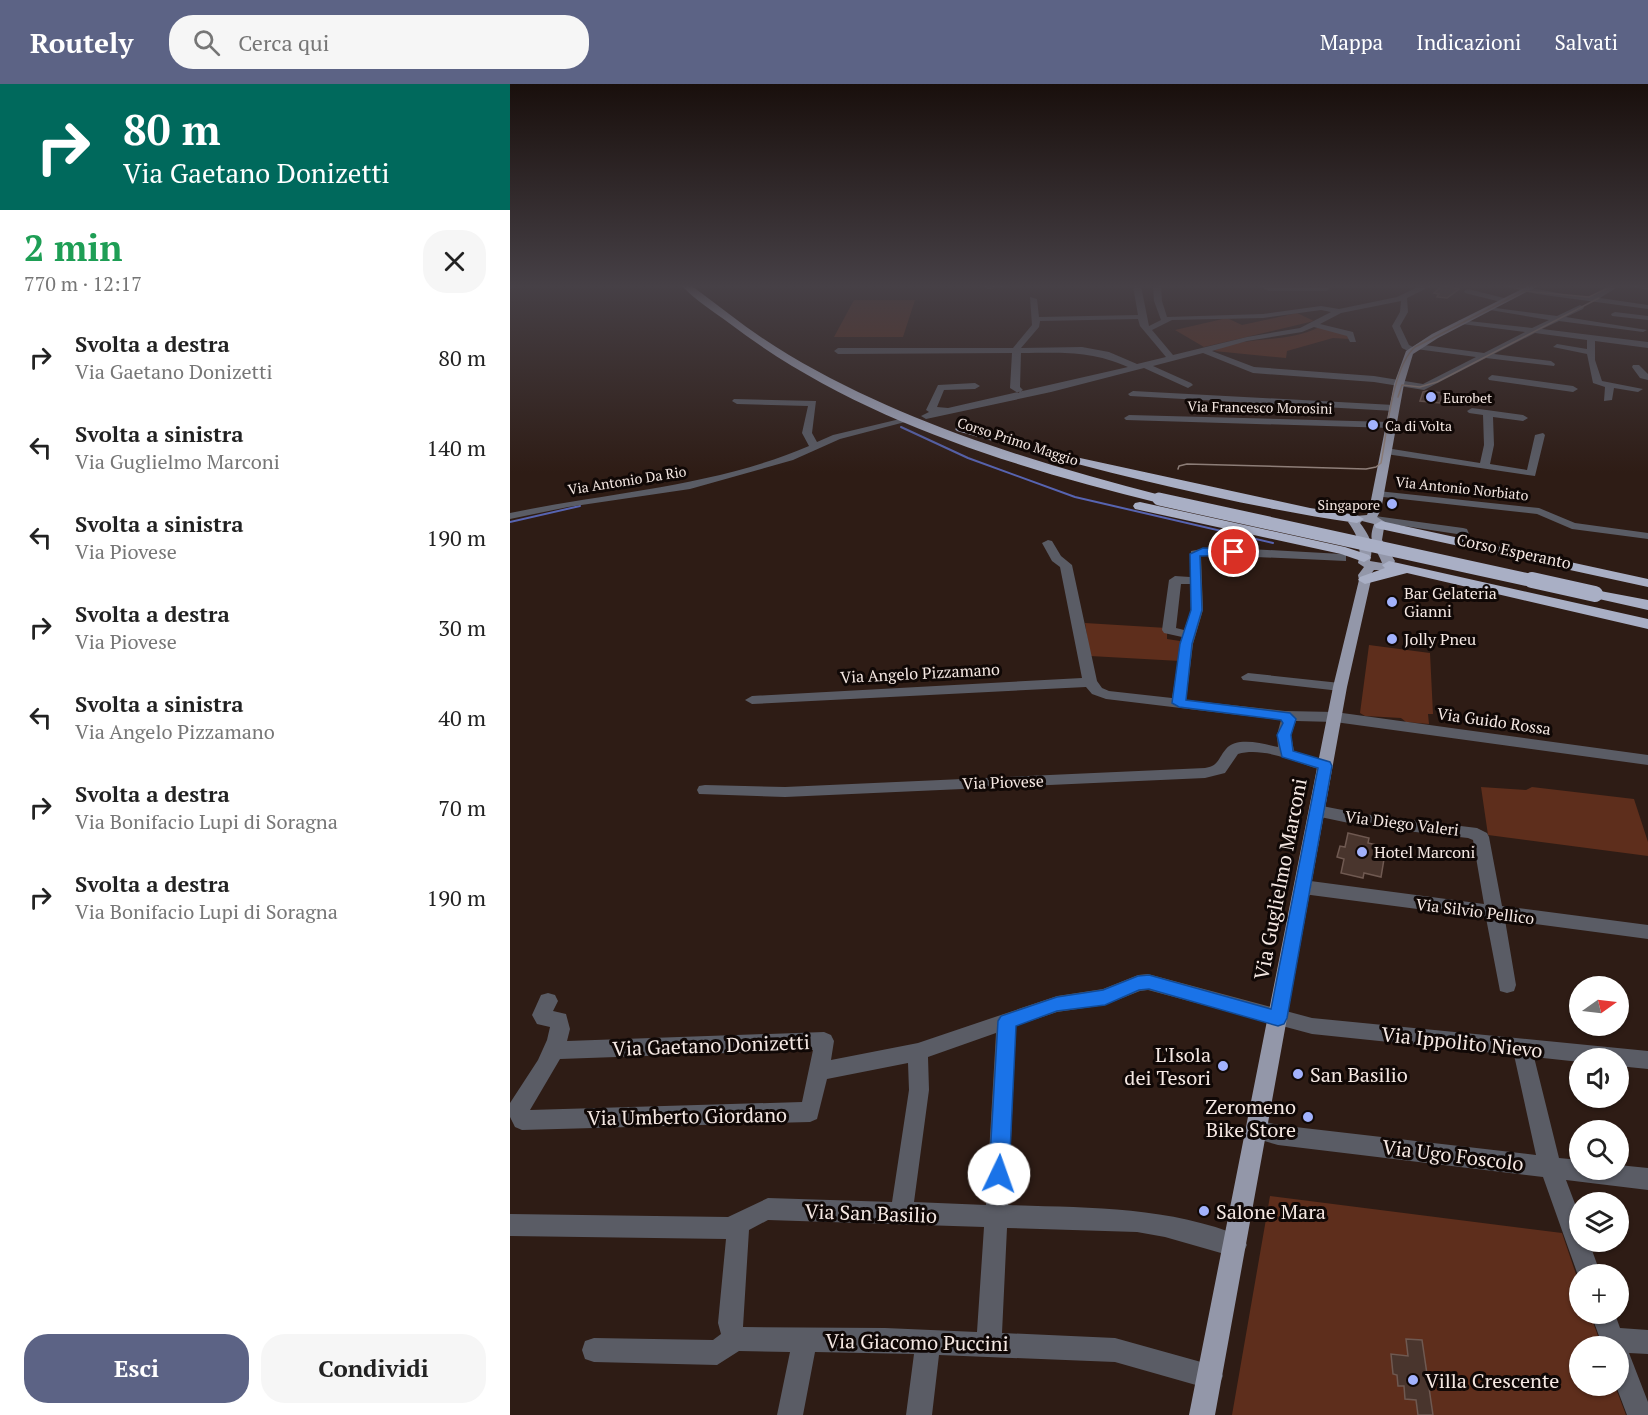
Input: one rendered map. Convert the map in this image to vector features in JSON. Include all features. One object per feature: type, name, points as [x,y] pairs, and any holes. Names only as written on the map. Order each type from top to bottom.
[{"type":"highway","name":"Corso Primo Maggio","points":[[772,348],[783,356],[876,403],[965,442],[1159,499],[1372,542]]},
{"type":"highway","name":"Corso Primo Maggio","points":[[784,348],[876,403]]},
{"type":"highway","points":[[876,403],[1078,461],[1310,512],[1357,519]]},
{"type":"highway","points":[[876,403],[900,420],[962,448],[1051,482],[1120,501],[1345,551],[1366,568],[1384,573],[1407,569]]},
{"type":"highway","points":[[1376,521],[1648,583]]},
{"type":"highway","name":"Corso Esperanto","points":[[1372,542],[1595,590],[1648,598]]},
{"type":"highway","points":[[1389,565],[1648,624]]},
{"type":"highway","name":"Corso Esperanto","points":[[1595,590],[1648,605]]},
{"type":"main road","points":[[1376,521],[1357,519],[1354,522],[1364,536],[1367,551],[1366,568],[1389,565],[1388,559],[1379,551],[1376,536],[1378,494],[1399,384],[1407,357],[1415,349]]},
{"type":"main road","name":"Via Guglielmo Marconi","points":[[1202,1415],[1258,1130],[1340,687],[1366,568]]},
{"type":"street","points":[[1163,348],[1171,358]]},
{"type":"street","points":[[926,416],[1066,385],[1211,348]]},
{"type":"street","points":[[1412,348],[1551,364]]},
{"type":"street","points":[[1203,350],[1253,370],[1374,379],[1424,387],[1502,348]]},
{"type":"street","points":[[1565,348],[1591,352]]},
{"type":"street","points":[[1591,348],[1598,383],[1638,389]]},
{"type":"street","points":[[1016,350],[1015,388],[1018,390]]},
{"type":"street","points":[[838,351],[1097,352],[1188,385]]},
{"type":"street","points":[[1488,356],[1495,360],[1490,390]]},
{"type":"street","points":[[1636,367],[1643,376],[1648,377]]},
{"type":"street","points":[[1492,378],[1573,389]]},
{"type":"street","points":[[975,386],[941,387],[931,410],[938,411],[1002,397],[1018,390],[1055,384],[1066,385]]},
{"type":"street","points":[[1607,399],[1610,398],[1610,385]]},
{"type":"street","points":[[1132,394],[1394,408]]},
{"type":"street","points":[[737,401],[813,403],[807,433],[814,446]]},
{"type":"street","points":[[1472,411],[1523,418]]},
{"type":"street","points":[[1485,466],[1489,445],[1488,413]]},
{"type":"street","name":"Via Francesco Morosini","points":[[1129,418],[1391,425]]},
{"type":"street","name":"Via Antonio Da Rio","points":[[510,516],[568,504],[690,486],[779,462],[843,435],[900,422]]},
{"type":"street","points":[[1386,451],[1531,474],[1540,435]]},
{"type":"street","name":"Via Antonio Norbiato","points":[[1378,494],[1539,511],[1572,526],[1648,536]]},
{"type":"street","points":[[1376,521],[1463,531],[1463,534]]},
{"type":"street","points":[[1048,543],[1056,558],[1066,566],[1090,682],[1098,691],[1106,695],[1285,716],[1335,717]]},
{"type":"street","points":[[1179,703],[1188,635],[1197,610],[1195,554],[1203,551],[1342,558]]},
{"type":"street","points":[[1188,635],[1169,630],[1175,580],[1195,581]]},
{"type":"street","points":[[1248,677],[1340,687]]},
{"type":"street","name":"Via Angelo Pizzamano","points":[[752,700],[1090,682]]},
{"type":"street","points":[[1285,716],[1289,719],[1284,735],[1287,754]]},
{"type":"street","name":"Via Guido Rossa","points":[[1335,717],[1648,760]]},
{"type":"street","name":"Via Piovese","points":[[705,790],[785,792],[1205,773],[1214,772],[1225,766],[1234,748],[1247,747],[1287,754],[1325,766]]},
{"type":"street","name":"Via Diego Valeri","points":[[1317,811],[1363,820],[1477,833],[1481,837],[1494,914]]},
{"type":"street","name":"Via Silvio Pellico","points":[[1303,887],[1494,914],[1648,932]]},
{"type":"street","points":[[1494,914],[1507,985]]},
{"type":"street","name":"Via Gaetano Donizetti","points":[[554,1050],[824,1041],[819,1071],[861,1065],[918,1052],[1057,1004],[1105,997],[1138,983],[1149,982],[1278,1018]]},
{"type":"street","points":[[548,1000],[542,1015],[544,1018],[559,1020],[561,1024],[554,1050]]},
{"type":"street","name":"Via Ippolito Nievo","points":[[1278,1018],[1312,1026],[1648,1060]]},
{"type":"street","points":[[989,1343],[1007,1021]]},
{"type":"street","points":[[1522,1048],[1550,1167],[1585,1264]]},
{"type":"street","name":"Via Umberto Giordano","points":[[554,1050],[520,1115],[810,1113],[819,1071]]},
{"type":"street","points":[[901,1214],[919,1090],[918,1052]]},
{"type":"street","name":"Via Ugo Foscolo","points":[[1258,1130],[1286,1136],[1648,1179]]},
{"type":"street","name":"Via San Basilio","points":[[510,1225],[728,1228],[737,1226],[755,1212],[768,1209],[1137,1221],[1165,1226],[1235,1245]]},
{"type":"street","points":[[594,1350],[717,1353],[735,1339],[730,1323],[737,1226]]},
{"type":"street","name":"Via Giacomo Puccini","points":[[735,1339],[928,1341],[1115,1350],[1210,1376]]},
{"type":"street","points":[[790,1415],[806,1340]]},
{"type":"street","points":[[919,1415],[928,1341]]},
{"type":"street","points":[[1629,1345],[1648,1341]]},
{"type":"street","points":[[1629,1386],[1640,1415]]},
{"type":"shaded area","points":[[1221,348],[1297,348],[1287,351],[1286,358],[1214,351]]},
{"type":"shaded area","points":[[1085,623],[1167,628],[1167,639],[1180,641],[1180,661],[1090,656]]},
{"type":"shaded area","points":[[1369,645],[1430,653],[1433,714],[1428,714],[1429,724],[1406,722],[1401,718],[1365,716],[1360,713]]},
{"type":"shaded area","points":[[1481,787],[1526,790],[1532,787],[1634,799],[1648,842],[1648,856],[1488,835]]},
{"type":"shaded area","points":[[1270,1196],[1562,1233],[1573,1264],[1569,1264],[1569,1324],[1594,1324],[1598,1336],[1569,1336],[1569,1396],[1619,1396],[1626,1415],[1232,1415]]},
{"type":"building","name":"Eurobet","points":[[1423,392],[1442,393],[1440,403],[1420,401]]},
{"type":"building","name":"Hotel Marconi","points":[[1348,833],[1369,838],[1368,843],[1386,847],[1381,877],[1364,873],[1363,878],[1341,873],[1344,859],[1337,857],[1340,846],[1345,847]]},
{"type":"building","name":"Villa Crescente","points":[[1406,1339],[1422,1340],[1433,1415],[1418,1415],[1416,1400],[1405,1399],[1404,1386],[1398,1386],[1397,1375],[1393,1374],[1391,1354],[1408,1356]]},
{"type":"waterway","points":[[901,427],[968,458],[1075,497],[1273,543]]},
{"type":"waterway","points":[[510,522],[580,506]]},
{"type":"tram line","points":[[1178,469],[1179,466],[1187,464],[1366,469],[1376,467],[1381,463],[1388,418],[1401,369],[1414,348]]},
{"type":"tram line","points":[[1398,397],[1402,385],[1420,387],[1437,382],[1502,348]]},
{"type":"place","name":"Eurobet","points":[[1431,397]]},
{"type":"place","name":"Ca di Volta","points":[[1373,425]]},
{"type":"place","name":"Singapore","points":[[1392,504]]},
{"type":"place","name":"Bar Gelateria Gianni","points":[[1392,602]]},
{"type":"place","name":"Jolly Pneu","points":[[1392,639]]},
{"type":"place","name":"Hotel Marconi","points":[[1362,852]]},
{"type":"place","name":"L'Isola dei Tesori","points":[[1223,1066]]},
{"type":"place","name":"San Basilio","points":[[1298,1074]]},
{"type":"place","name":"Zeromeno Bike Store","points":[[1308,1117]]},
{"type":"place","name":"Salone Mara","points":[[1204,1211]]},
{"type":"place","name":"Villa Crescente","points":[[1413,1380]]},
{"type":"route","points":[[999,1174],[1007,1021],[1057,1004],[1105,997],[1138,983],[1149,982],[1278,1018],[1325,766],[1287,754],[1284,735],[1289,719],[1285,716],[1179,703],[1186,644],[1197,610],[1195,554],[1203,551],[1234,552]]}]
